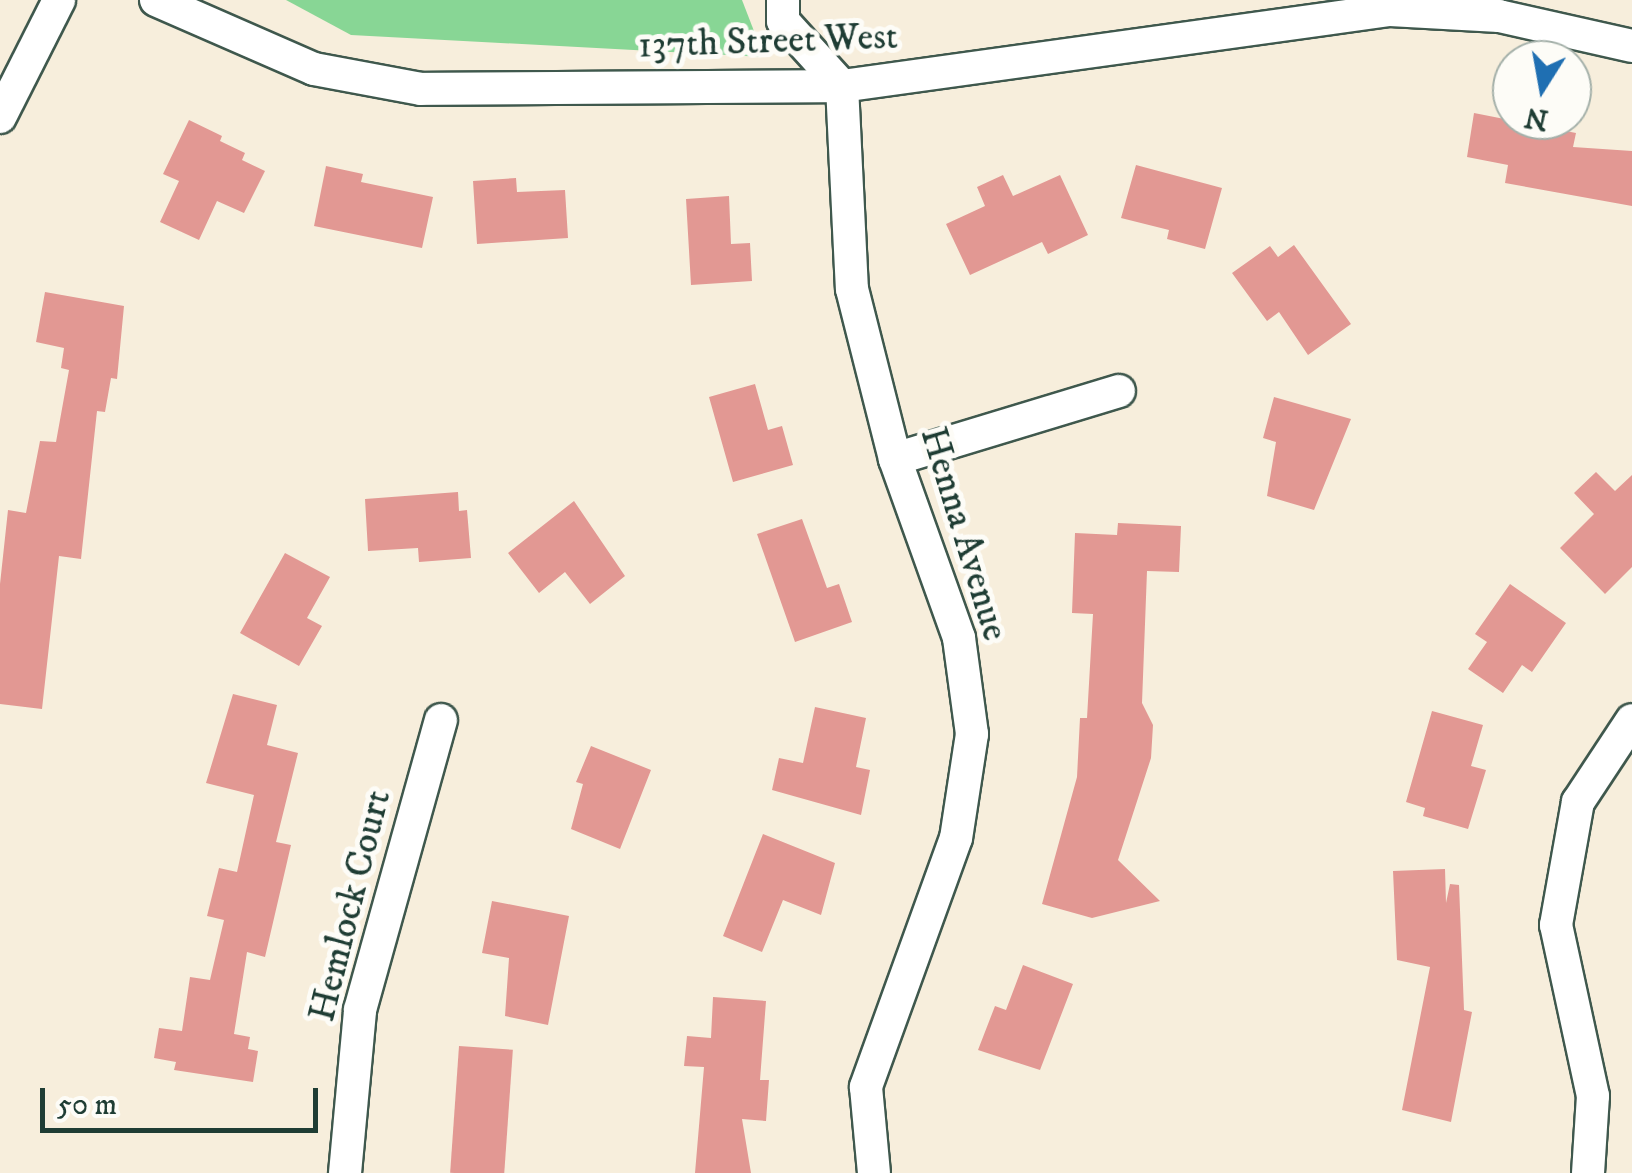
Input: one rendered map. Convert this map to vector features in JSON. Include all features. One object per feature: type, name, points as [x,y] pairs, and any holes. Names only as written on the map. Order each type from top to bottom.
[{"type":"street","points":[[0,118],[59,0]]},
{"type":"street","name":"137th Street West","points":[[156,0],[314,68],[421,89],[842,86],[1389,5],[1499,16],[1632,46]]},
{"type":"street","points":[[783,0],[784,21],[842,86]]},
{"type":"street","name":"Henna Avenue","points":[[842,86],[852,289],[895,459],[959,638],[972,734],[956,838],[866,1086],[874,1173]]},
{"type":"street","points":[[895,459],[1119,391]]},
{"type":"street","name":"Hemlock Court","points":[[345,1173],[360,1010],[441,720]]},
{"type":"street","points":[[1588,1173],[1592,1096],[1556,924],[1578,802],[1632,720]]},
{"type":"green space","points":[[286,0],[742,0],[764,57],[351,35]]},
{"type":"building","points":[[1474,113],[1492,117],[1492,140],[1574,140],[1573,147],[1632,151],[1632,206],[1505,183],[1508,165],[1467,157]]},
{"type":"building","points":[[189,120],[222,136],[220,141],[245,153],[242,160],[265,171],[244,213],[217,201],[199,240],[160,222],[179,181],[163,174]]},
{"type":"building","points":[[1136,165],[1222,188],[1205,249],[1167,239],[1169,230],[1121,218]]},
{"type":"building","points":[[326,166],[363,174],[361,182],[433,197],[422,248],[314,226]]},
{"type":"building","points":[[1003,175],[1013,196],[1060,175],[1088,235],[1048,254],[1042,242],[970,275],[946,224],[985,206],[977,187]]},
{"type":"building","points":[[516,178],[517,192],[565,190],[568,238],[477,244],[473,181]]},
{"type":"building","points":[[729,196],[731,244],[750,243],[752,281],[691,285],[686,199]]},
{"type":"building","points":[[1294,245],[1351,324],[1308,355],[1279,312],[1267,321],[1232,273],[1270,246],[1278,257]]},
{"type":"building","points":[[45,292],[124,306],[117,379],[111,378],[105,412],[97,411],[81,559],[59,556],[42,709],[0,704],[0,584],[8,510],[26,513],[40,441],[56,442],[69,370],[61,368],[64,348],[36,342]]},
{"type":"building","points":[[755,384],[768,430],[782,426],[793,465],[733,482],[709,397]]},
{"type":"building","points":[[1274,397],[1351,419],[1314,510],[1267,496],[1276,442],[1263,438]]},
{"type":"building","points":[[1596,472],[1615,491],[1632,475],[1632,567],[1605,594],[1560,548],[1594,514],[1574,493]]},
{"type":"building","points":[[458,492],[459,511],[467,510],[471,558],[419,562],[418,548],[368,551],[365,499]]},
{"type":"building","points":[[574,501],[625,576],[590,604],[565,572],[539,593],[508,553]]},
{"type":"building","points":[[802,519],[827,588],[839,584],[852,622],[795,642],[757,534]]},
{"type":"building","points":[[1118,523],[1181,526],[1179,572],[1147,571],[1142,703],[1153,725],[1151,758],[1118,860],[1160,901],[1092,918],[1042,904],[1077,777],[1080,718],[1087,718],[1093,614],[1072,613],[1075,533],[1117,535]]},
{"type":"building","points":[[285,553],[330,577],[307,618],[322,626],[299,666],[240,633]]},
{"type":"building","points":[[1510,584],[1566,623],[1532,672],[1522,665],[1503,693],[1468,669],[1487,642],[1475,634]]},
{"type":"building","points":[[233,694],[277,705],[267,745],[298,753],[276,842],[291,845],[265,957],[247,952],[234,1034],[250,1037],[248,1049],[258,1051],[253,1082],[174,1070],[176,1062],[154,1058],[159,1028],[182,1031],[190,977],[210,980],[224,920],[207,916],[219,868],[237,872],[254,795],[206,783]]},
{"type":"building","points":[[815,707],[866,718],[856,767],[870,770],[861,815],[772,790],[779,758],[803,763]]},
{"type":"building","points":[[1432,711],[1483,725],[1471,766],[1486,770],[1468,829],[1423,816],[1425,808],[1406,802]]},
{"type":"building","points":[[591,746],[651,770],[620,849],[571,829],[583,784],[576,782]]},
{"type":"building","points":[[763,834],[835,863],[821,915],[783,900],[762,952],[723,936]]},
{"type":"building","points":[[1445,869],[1446,903],[1450,884],[1459,885],[1464,1010],[1472,1012],[1451,1122],[1402,1110],[1430,967],[1397,960],[1393,871]]},
{"type":"building","points":[[492,901],[569,916],[548,1025],[505,1016],[509,958],[482,953]]},
{"type":"building","points":[[1023,965],[1073,984],[1040,1070],[978,1050],[995,1006],[1006,1010]]},
{"type":"building","points":[[713,997],[766,1001],[760,1080],[769,1080],[766,1121],[742,1119],[751,1173],[695,1173],[704,1067],[684,1066],[687,1036],[711,1038]]},
{"type":"building","points":[[459,1046],[513,1050],[504,1173],[450,1173]]}]
